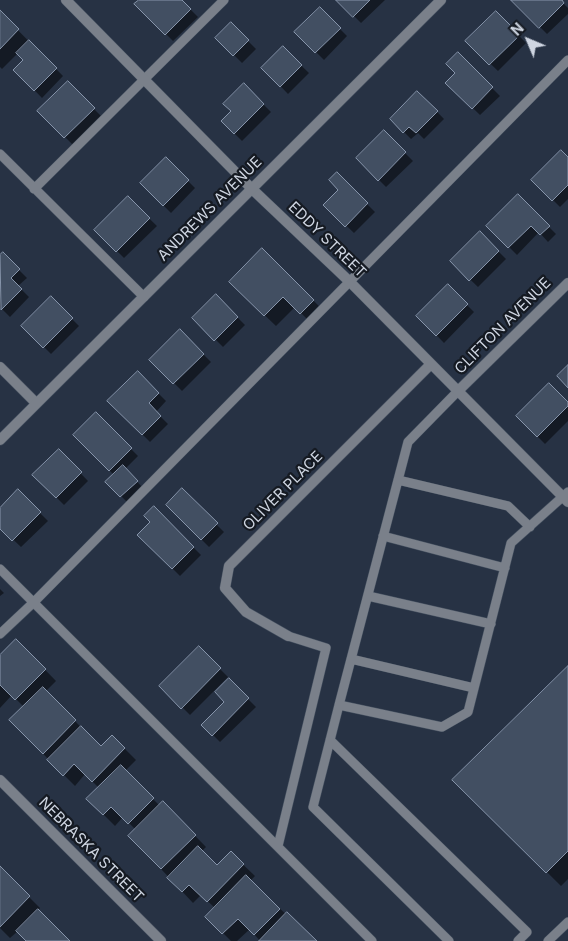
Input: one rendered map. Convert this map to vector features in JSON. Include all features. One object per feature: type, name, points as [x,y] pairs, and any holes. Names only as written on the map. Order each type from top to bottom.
[{"type":"street","name":"EDDY STREET","points":[[66,0],[252,189],[350,282],[566,497]]},
{"type":"street","name":"ANDREWS AVENUE","points":[[0,440],[441,0]]},
{"type":"street","name":"CLIFTON AVENUE","points":[[458,391],[568,283]]},
{"type":"street","name":"OLIVER PLACE","points":[[288,636],[246,612],[225,588],[229,566],[431,364]]},
{"type":"street","points":[[0,368],[36,404]]},
{"type":"street","name":"NEBRASKA STREET","points":[[0,780],[161,941]]},
{"type":"lane","points":[[34,189],[146,81],[224,0]]},
{"type":"lane","points":[[0,634],[34,602],[568,60]]},
{"type":"lane","points":[[0,154],[144,297]]},
{"type":"lane","points":[[449,941],[313,807],[408,442],[458,391]]},
{"type":"lane","points":[[398,480],[508,506],[530,527]]},
{"type":"lane","points":[[338,706],[442,728],[468,712],[512,543],[566,497]]},
{"type":"lane","points":[[384,536],[505,568]]},
{"type":"lane","points":[[0,569],[372,941]]},
{"type":"lane","points":[[368,596],[490,624]]},
{"type":"lane","points":[[278,846],[326,648],[288,636]]},
{"type":"lane","points":[[351,659],[474,688]]},
{"type":"lane","points":[[330,740],[527,932],[518,941]]},
{"type":"lane","points":[[548,941],[568,922]]},
{"type":"building","points":[[139,0],[182,0],[191,9],[165,35],[134,4]]},
{"type":"building","points":[[336,0],[370,0],[353,17]]},
{"type":"building","points":[[511,0],[562,0],[564,3],[539,28]]},
{"type":"building","points":[[320,7],[341,28],[315,53],[294,32]]},
{"type":"building","points":[[0,10],[19,29],[0,49]]},
{"type":"building","points":[[496,11],[520,35],[489,65],[465,41]]},
{"type":"building","points":[[231,22],[249,40],[233,56],[215,38]]},
{"type":"building","points":[[29,40],[57,68],[34,91],[13,70],[23,60],[16,53]]},
{"type":"building","points":[[283,46],[302,65],[280,87],[261,68]]},
{"type":"building","points":[[458,52],[493,87],[472,109],[445,83],[455,73],[446,64]]},
{"type":"building","points":[[68,81],[95,108],[64,138],[37,111]]},
{"type":"building","points":[[244,83],[264,104],[234,134],[221,121],[231,111],[223,104]]},
{"type":"building","points":[[417,91],[438,111],[416,133],[409,127],[403,133],[390,119]]},
{"type":"building","points":[[384,130],[406,152],[378,181],[356,158]]},
{"type":"building","points":[[561,150],[568,157],[568,185],[552,201],[531,180]]},
{"type":"building","points":[[166,157],[189,180],[163,206],[140,183]]},
{"type":"building","points":[[337,172],[368,203],[345,227],[323,205],[338,190],[329,180]]},
{"type":"building","points":[[518,194],[550,226],[540,235],[531,226],[508,248],[486,226]]},
{"type":"building","points":[[128,196],[150,218],[116,252],[94,230]]},
{"type":"building","points":[[480,231],[499,251],[469,281],[450,261]]},
{"type":"building","points":[[262,248],[314,300],[300,314],[283,297],[264,316],[229,282]]},
{"type":"building","points":[[3,252],[20,269],[11,278],[22,289],[1,310],[0,255]]},
{"type":"building","points":[[448,284],[468,304],[436,336],[416,316]]},
{"type":"building","points":[[216,294],[238,317],[214,341],[192,318]]},
{"type":"building","points":[[51,296],[73,318],[43,348],[21,326]]},
{"type":"building","points":[[180,329],[204,354],[173,384],[149,360]]},
{"type":"building","points":[[568,365],[568,388],[557,376]]},
{"type":"building","points":[[138,371],[159,393],[149,403],[161,416],[142,435],[107,401]]},
{"type":"building","points":[[549,383],[568,402],[568,406],[537,437],[516,416]]},
{"type":"building","points":[[96,412],[132,448],[109,471],[73,435]]},
{"type":"building","points":[[59,449],[82,472],[56,498],[32,475]]},
{"type":"building","points":[[123,465],[138,481],[120,497],[105,482]]},
{"type":"building","points":[[182,488],[218,523],[201,540],[166,505]]},
{"type":"building","points":[[18,489],[41,512],[12,541],[0,529],[0,508]]},
{"type":"building","points":[[154,506],[194,547],[172,569],[137,535],[150,522],[144,516]]},
{"type":"building","points":[[16,639],[46,669],[15,700],[0,685],[0,655]]},
{"type":"building","points":[[199,646],[221,668],[181,709],[159,686]]},
{"type":"building","points":[[568,666],[568,851],[546,873],[452,780]]},
{"type":"building","points":[[229,678],[249,698],[212,736],[201,725],[224,702],[215,692]]},
{"type":"building","points":[[43,687],[76,720],[43,754],[9,720]]},
{"type":"building","points":[[81,726],[101,746],[112,735],[125,748],[92,782],[74,764],[63,776],[47,760]]},
{"type":"building","points":[[121,765],[154,798],[128,824],[111,807],[103,815],[86,799]]},
{"type":"building","points":[[163,801],[196,835],[161,869],[128,836]]},
{"type":"building","points":[[198,846],[217,865],[231,851],[244,864],[207,902],[189,885],[182,892],[167,878]]},
{"type":"building","points":[[0,866],[30,896],[0,927]]},
{"type":"building","points":[[246,875],[280,909],[254,935],[238,919],[222,934],[205,917]]},
{"type":"building","points":[[38,909],[70,941],[26,941],[16,931]]},
{"type":"building","points":[[287,912],[317,941],[259,941]]}]
